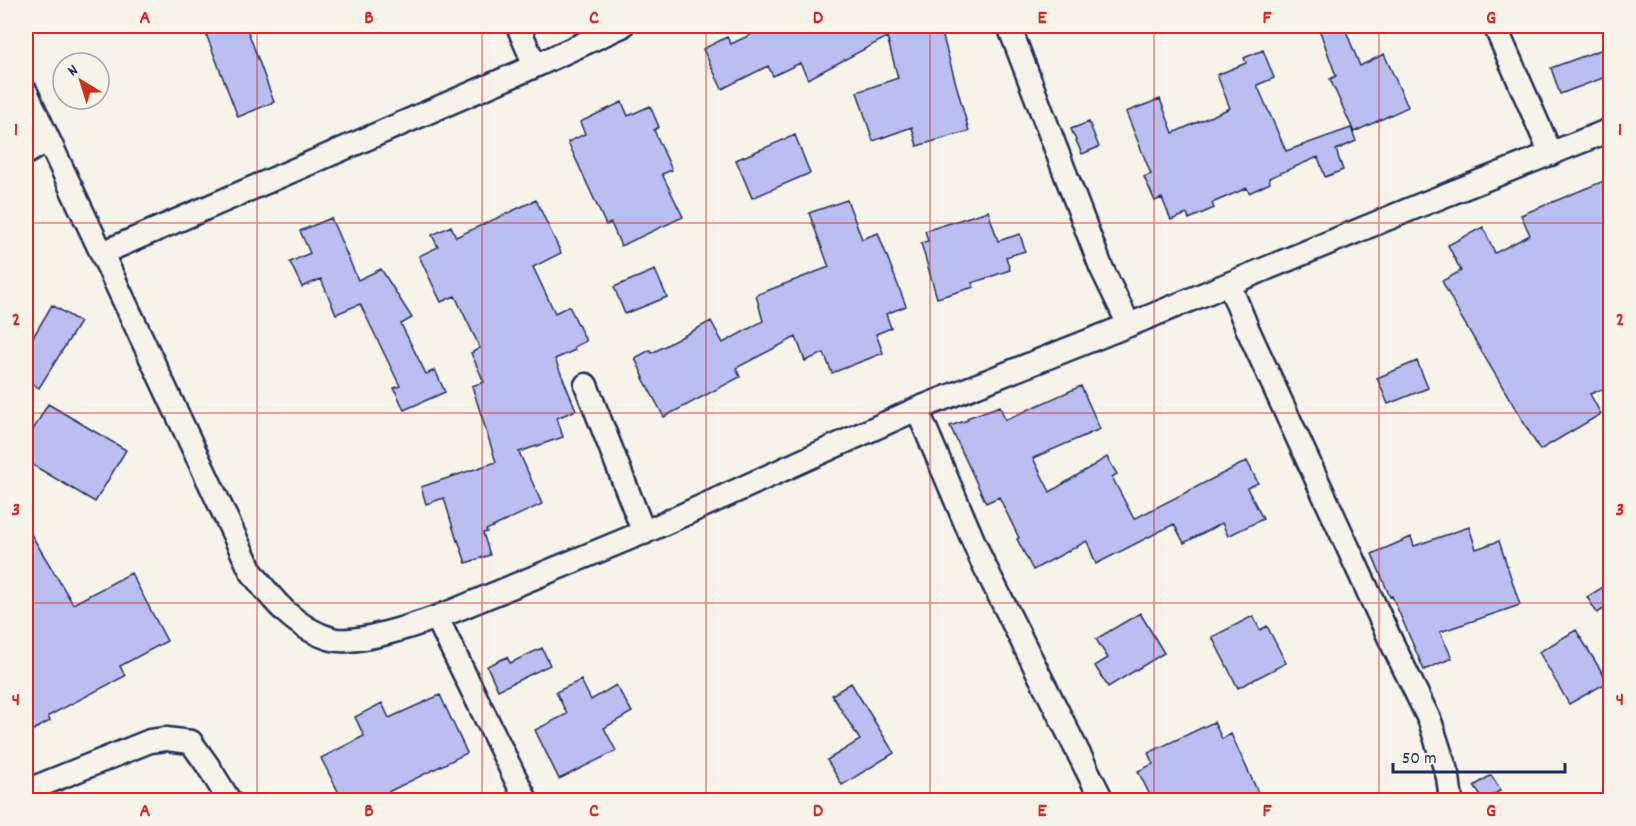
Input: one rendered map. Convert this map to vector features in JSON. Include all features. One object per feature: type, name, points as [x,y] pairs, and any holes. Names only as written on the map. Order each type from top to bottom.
[{"type":"street","points":[[518,26],[535,66]]},
{"type":"street","points":[[102,253],[535,66],[622,26]]},
{"type":"street","points":[[1009,26],[1101,267],[1129,325]]},
{"type":"street","points":[[1495,26],[1551,154]]},
{"type":"street","points":[[26,92],[251,571],[282,610],[314,632],[334,640],[361,638],[437,618],[644,533],[917,409],[1611,130]]},
{"type":"street","points":[[26,153],[48,140]]},
{"type":"street","points":[[1229,284],[1389,639],[1430,721],[1448,777],[1451,801]]},
{"type":"street","points":[[586,385],[644,533]]},
{"type":"street","points":[[917,409],[981,559],[1102,801]]},
{"type":"street","points":[[437,618],[526,801]]},
{"type":"street","points":[[26,791],[150,741],[166,739],[191,742],[229,801]]},
{"type":"building","points":[[203,26],[246,26],[274,102],[238,117]]},
{"type":"building","points":[[769,26],[940,26],[969,131],[917,146],[912,127],[873,141],[857,92],[898,78],[887,37],[808,79],[800,63],[773,76],[768,66],[722,89],[703,49],[727,37],[731,44]]},
{"type":"building","points":[[1318,26],[1344,26],[1360,66],[1384,54],[1408,107],[1354,132],[1330,79],[1336,76]]},
{"type":"building","points":[[1611,46],[1611,75],[1560,94],[1551,68]]},
{"type":"building","points":[[1263,50],[1274,78],[1257,85],[1286,151],[1351,128],[1356,141],[1336,150],[1343,170],[1325,177],[1318,157],[1269,178],[1270,183],[1249,193],[1247,188],[1212,203],[1214,208],[1189,219],[1187,214],[1171,220],[1162,198],[1155,201],[1144,177],[1151,174],[1126,112],[1160,99],[1173,133],[1230,108],[1217,75],[1246,63],[1244,58]]},
{"type":"building","points":[[622,102],[628,116],[650,106],[659,127],[654,130],[672,170],[662,174],[683,217],[621,246],[611,223],[606,225],[568,142],[585,134],[580,122]]},
{"type":"building","points":[[1089,122],[1099,147],[1082,154],[1071,129]]},
{"type":"building","points":[[795,135],[810,173],[752,198],[736,160]]},
{"type":"building","points":[[1611,178],[1611,386],[1590,394],[1601,414],[1540,450],[1442,281],[1461,271],[1448,245],[1483,227],[1495,253],[1530,235],[1521,215]]},
{"type":"building","points":[[536,200],[561,253],[533,267],[555,313],[569,306],[586,341],[574,347],[575,350],[555,359],[576,410],[557,418],[563,437],[519,452],[542,504],[486,530],[487,532],[483,533],[490,555],[466,563],[444,498],[426,504],[421,487],[496,462],[472,386],[484,382],[471,353],[480,348],[455,296],[441,302],[419,256],[438,247],[432,235],[451,226],[456,237]]},
{"type":"building","points":[[847,200],[862,239],[878,233],[906,306],[886,314],[891,328],[876,334],[883,353],[832,373],[824,353],[805,361],[796,337],[736,368],[740,377],[664,417],[635,358],[650,350],[652,353],[711,321],[723,343],[763,321],[756,295],[829,267],[809,213]]},
{"type":"building","points":[[988,211],[998,241],[1020,234],[1025,251],[1006,257],[1010,270],[972,283],[974,287],[937,298],[921,243],[928,241],[925,231]]},
{"type":"building","points":[[331,218],[358,280],[381,269],[412,318],[401,324],[426,374],[435,370],[445,392],[404,410],[394,388],[400,386],[360,304],[336,314],[321,279],[302,287],[290,262],[310,253],[300,231]]},
{"type":"building","points":[[655,270],[667,297],[625,314],[614,287]]},
{"type":"building","points":[[52,305],[80,322],[39,388],[26,379],[26,349]]},
{"type":"building","points":[[1417,361],[1428,388],[1388,404],[1377,378]]},
{"type":"building","points":[[1081,386],[1100,429],[1033,458],[1050,492],[1107,457],[1117,474],[1112,477],[1134,519],[1247,461],[1258,483],[1247,488],[1263,519],[1228,536],[1222,523],[1184,543],[1174,524],[1096,564],[1087,541],[1033,570],[999,497],[986,503],[950,426],[1000,406],[1005,420]]},
{"type":"building","points":[[48,404],[126,450],[95,502],[26,461],[26,442]]},
{"type":"building","points":[[26,526],[73,604],[131,573],[167,641],[120,666],[125,676],[48,716],[50,721],[26,734]]},
{"type":"building","points":[[1469,527],[1476,549],[1499,541],[1520,605],[1440,632],[1452,658],[1424,670],[1372,554],[1411,537],[1414,546]]},
{"type":"building","points":[[1611,582],[1611,605],[1597,613],[1587,597]]},
{"type":"building","points":[[1140,613],[1164,653],[1108,687],[1095,666],[1108,658],[1096,639]]},
{"type":"building","points":[[1253,616],[1260,630],[1267,626],[1286,663],[1238,688],[1212,637]]},
{"type":"building","points":[[1576,630],[1608,682],[1569,704],[1539,652]]},
{"type":"building","points":[[542,648],[550,665],[498,690],[487,666],[507,657],[510,663]]},
{"type":"building","points":[[581,680],[591,700],[616,685],[632,712],[604,728],[616,751],[559,779],[535,730],[567,714],[556,692]]},
{"type":"building","points":[[851,683],[894,753],[842,785],[827,760],[860,740],[832,695]]},
{"type":"building","points":[[440,695],[467,753],[370,801],[343,801],[321,758],[364,736],[355,717],[382,703],[389,718]]},
{"type":"building","points":[[1214,722],[1222,739],[1231,734],[1262,801],[1153,801],[1138,771],[1153,764],[1148,753]]},
{"type":"building","points":[[1491,775],[1501,790],[1484,801],[1474,786]]},
{"type":"waterway","points":[[655,796],[664,800]]}]
